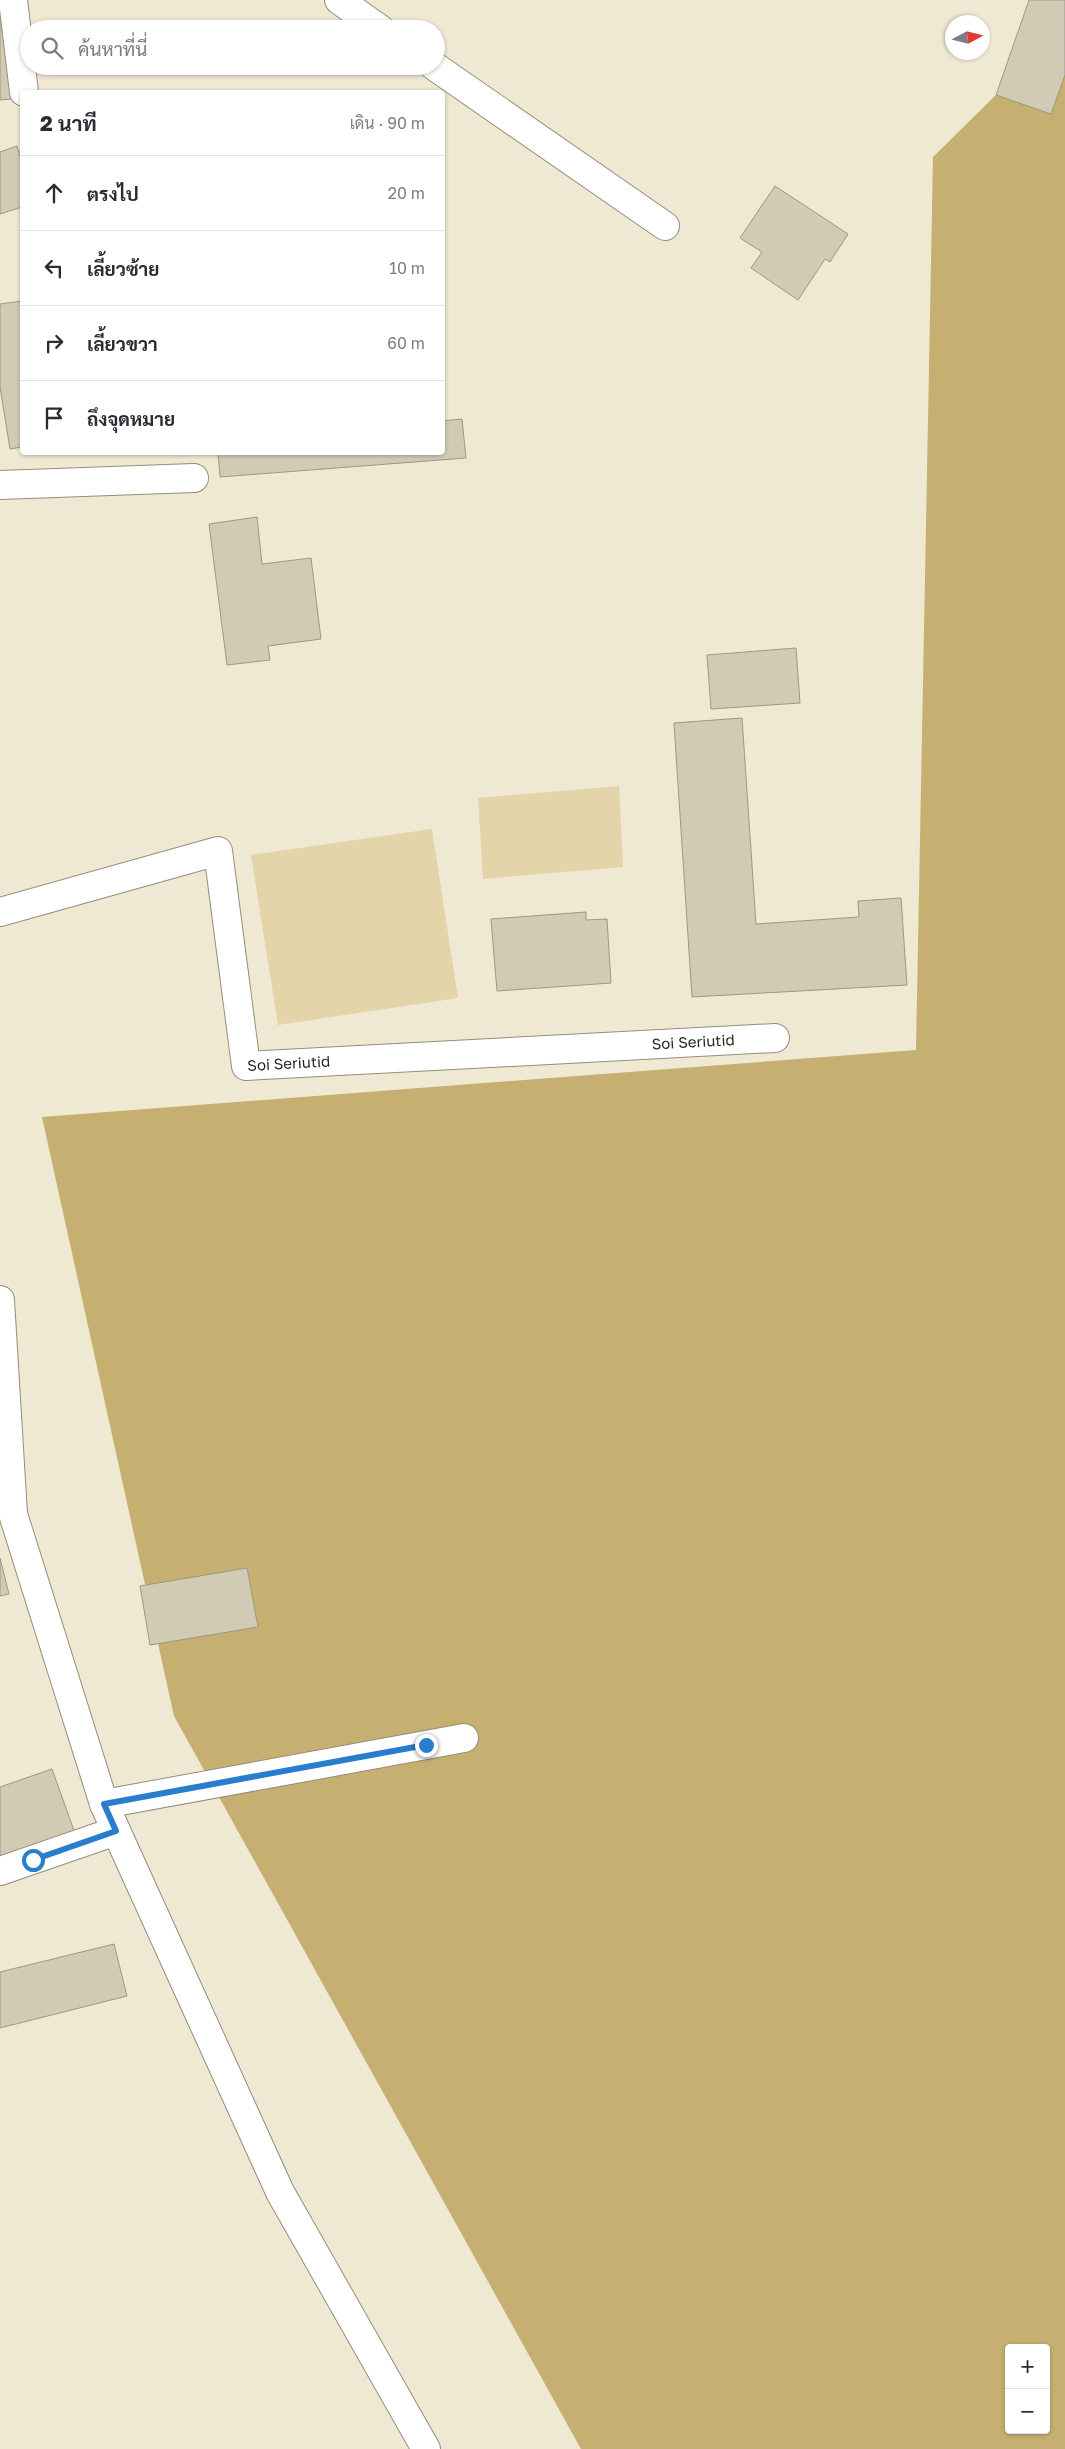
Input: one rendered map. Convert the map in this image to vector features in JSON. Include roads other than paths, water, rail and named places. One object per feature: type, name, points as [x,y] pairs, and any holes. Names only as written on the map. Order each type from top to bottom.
[{"type":"street","points":[[14,0],[20,55]]},
{"type":"street","points":[[339,0],[367,20]]},
{"type":"street","points":[[445,74],[665,226]]},
{"type":"street","points":[[22,75],[24,90]]},
{"type":"street","points":[[0,485],[194,478]]},
{"type":"street","name":"Soi Seriutid","points":[[0,912],[218,851],[246,1066],[775,1038]]},
{"type":"street","points":[[0,1300],[13,1514],[104,1804],[280,2192],[426,2449]]},
{"type":"street","points":[[104,1804],[464,1738]]},
{"type":"street","points":[[0,1871],[116,1831]]}]
